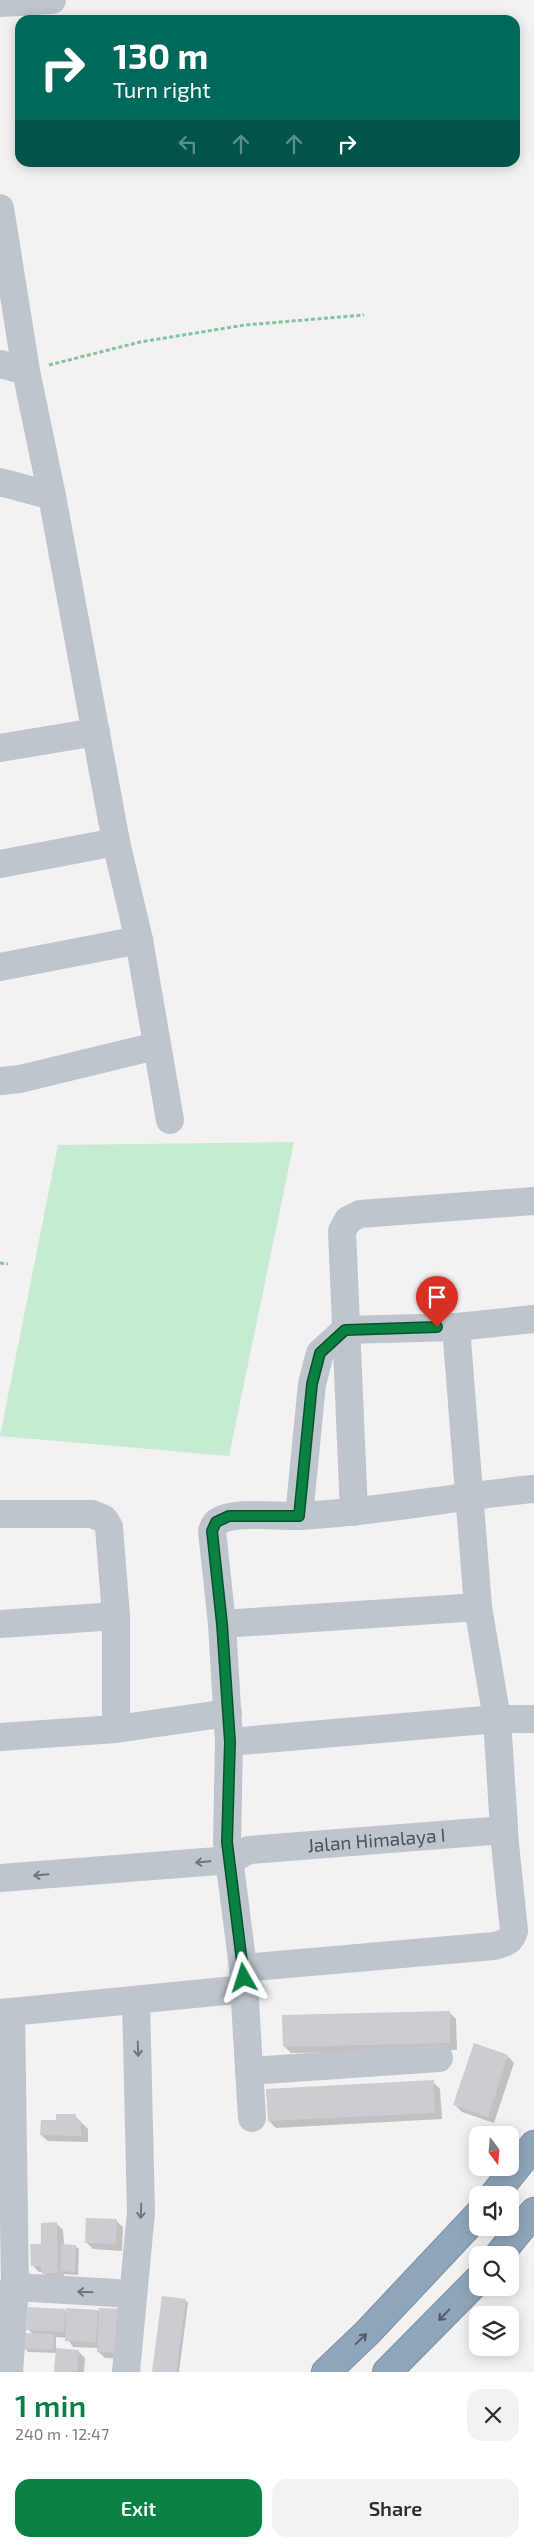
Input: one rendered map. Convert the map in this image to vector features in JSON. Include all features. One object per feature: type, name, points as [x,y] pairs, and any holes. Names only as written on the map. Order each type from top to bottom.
[{"type":"highway","points":[[501,2186],[534,2145]]},
{"type":"highway","points":[[506,2246],[534,2212]]},
{"type":"highway","points":[[326,2372],[367,2334],[469,2225]]},
{"type":"highway","points":[[386,2372],[469,2289]]},
{"type":"street","points":[[0,3],[52,0]]},
{"type":"street","points":[[0,208],[13,367],[52,496],[116,842],[139,940],[170,1120]]},
{"type":"street","points":[[0,482],[52,496]]},
{"type":"street","points":[[0,748],[96,732]]},
{"type":"street","points":[[0,864],[116,842]]},
{"type":"street","points":[[0,967],[139,940]]},
{"type":"street","points":[[0,1081],[20,1079],[156,1046]]},
{"type":"street","points":[[354,1512],[342,1231],[348,1220],[360,1214],[534,1201]]},
{"type":"street","points":[[299,1516],[312,1384],[320,1353],[345,1330],[456,1327],[534,1319]]},
{"type":"street","points":[[9,2372],[15,2288],[5,2013],[136,2000],[244,1979],[494,1946],[509,1941],[514,1931],[504,1830],[497,1719],[478,1607],[456,1327]]},
{"type":"street","points":[[252,2118],[222,1624],[212,1531],[216,1522],[229,1516],[299,1516],[354,1512],[468,1495],[534,1488]]},
{"type":"street","points":[[0,1514],[92,1514],[104,1519],[109,1527],[116,1616],[116,1729]]},
{"type":"street","points":[[222,1624],[478,1607]]},
{"type":"street","points":[[0,1624],[116,1616]]},
{"type":"street","points":[[0,1736],[116,1729],[228,1713]]},
{"type":"street","points":[[230,1742],[497,1719],[534,1719]]},
{"type":"street","name":"Jalan Himalaya I","points":[[235,1850],[504,1830]]},
{"type":"street","points":[[0,1861],[235,1850]]},
{"type":"street","points":[[0,1878],[235,1850]]},
{"type":"street","points":[[126,2372],[141,2212],[136,2000]]},
{"type":"street","points":[[250,2071],[439,2058]]},
{"type":"street","points":[[15,2288],[133,2294]]},
{"type":"path","points":[[13,367],[140,342],[245,325],[364,316]]},
{"type":"path","points":[[0,1263],[8,1264]]},
{"type":"green space","points":[[294,1142],[229,1456],[0,1436],[58,1145]]},
{"type":"building","points":[[450,2011],[450,2043],[283,2047],[282,2015]]},
{"type":"building","points":[[474,2043],[508,2055],[488,2117],[453,2105]]},
{"type":"building","points":[[434,2080],[435,2113],[268,2121],[266,2089]]},
{"type":"building","points":[[56,2114],[76,2114],[76,2120],[81,2121],[81,2136],[40,2135],[41,2120],[56,2120]]},
{"type":"building","points":[[86,2218],[117,2219],[116,2244],[85,2243]]},
{"type":"building","points":[[57,2222],[58,2273],[42,2274],[41,2266],[31,2266],[30,2244],[41,2244],[41,2223]]},
{"type":"building","points":[[61,2244],[76,2245],[75,2272],[60,2271]]},
{"type":"building","points":[[162,2296],[186,2299],[176,2372],[152,2372]]},
{"type":"building","points":[[28,2307],[65,2309],[64,2332],[26,2330]]},
{"type":"building","points":[[66,2308],[98,2310],[96,2342],[65,2341]]},
{"type":"building","points":[[99,2308],[126,2309],[125,2353],[97,2352]]},
{"type":"building","points":[[25,2333],[54,2334],[53,2350],[24,2349]]},
{"type":"building","points":[[56,2348],[79,2350],[77,2372],[54,2372]]},
{"type":"route","points":[[244,1978],[227,1842],[230,1742],[222,1624],[212,1531],[216,1522],[229,1516],[299,1516],[312,1384],[320,1353],[330,1342],[345,1330],[437,1327]]}]
